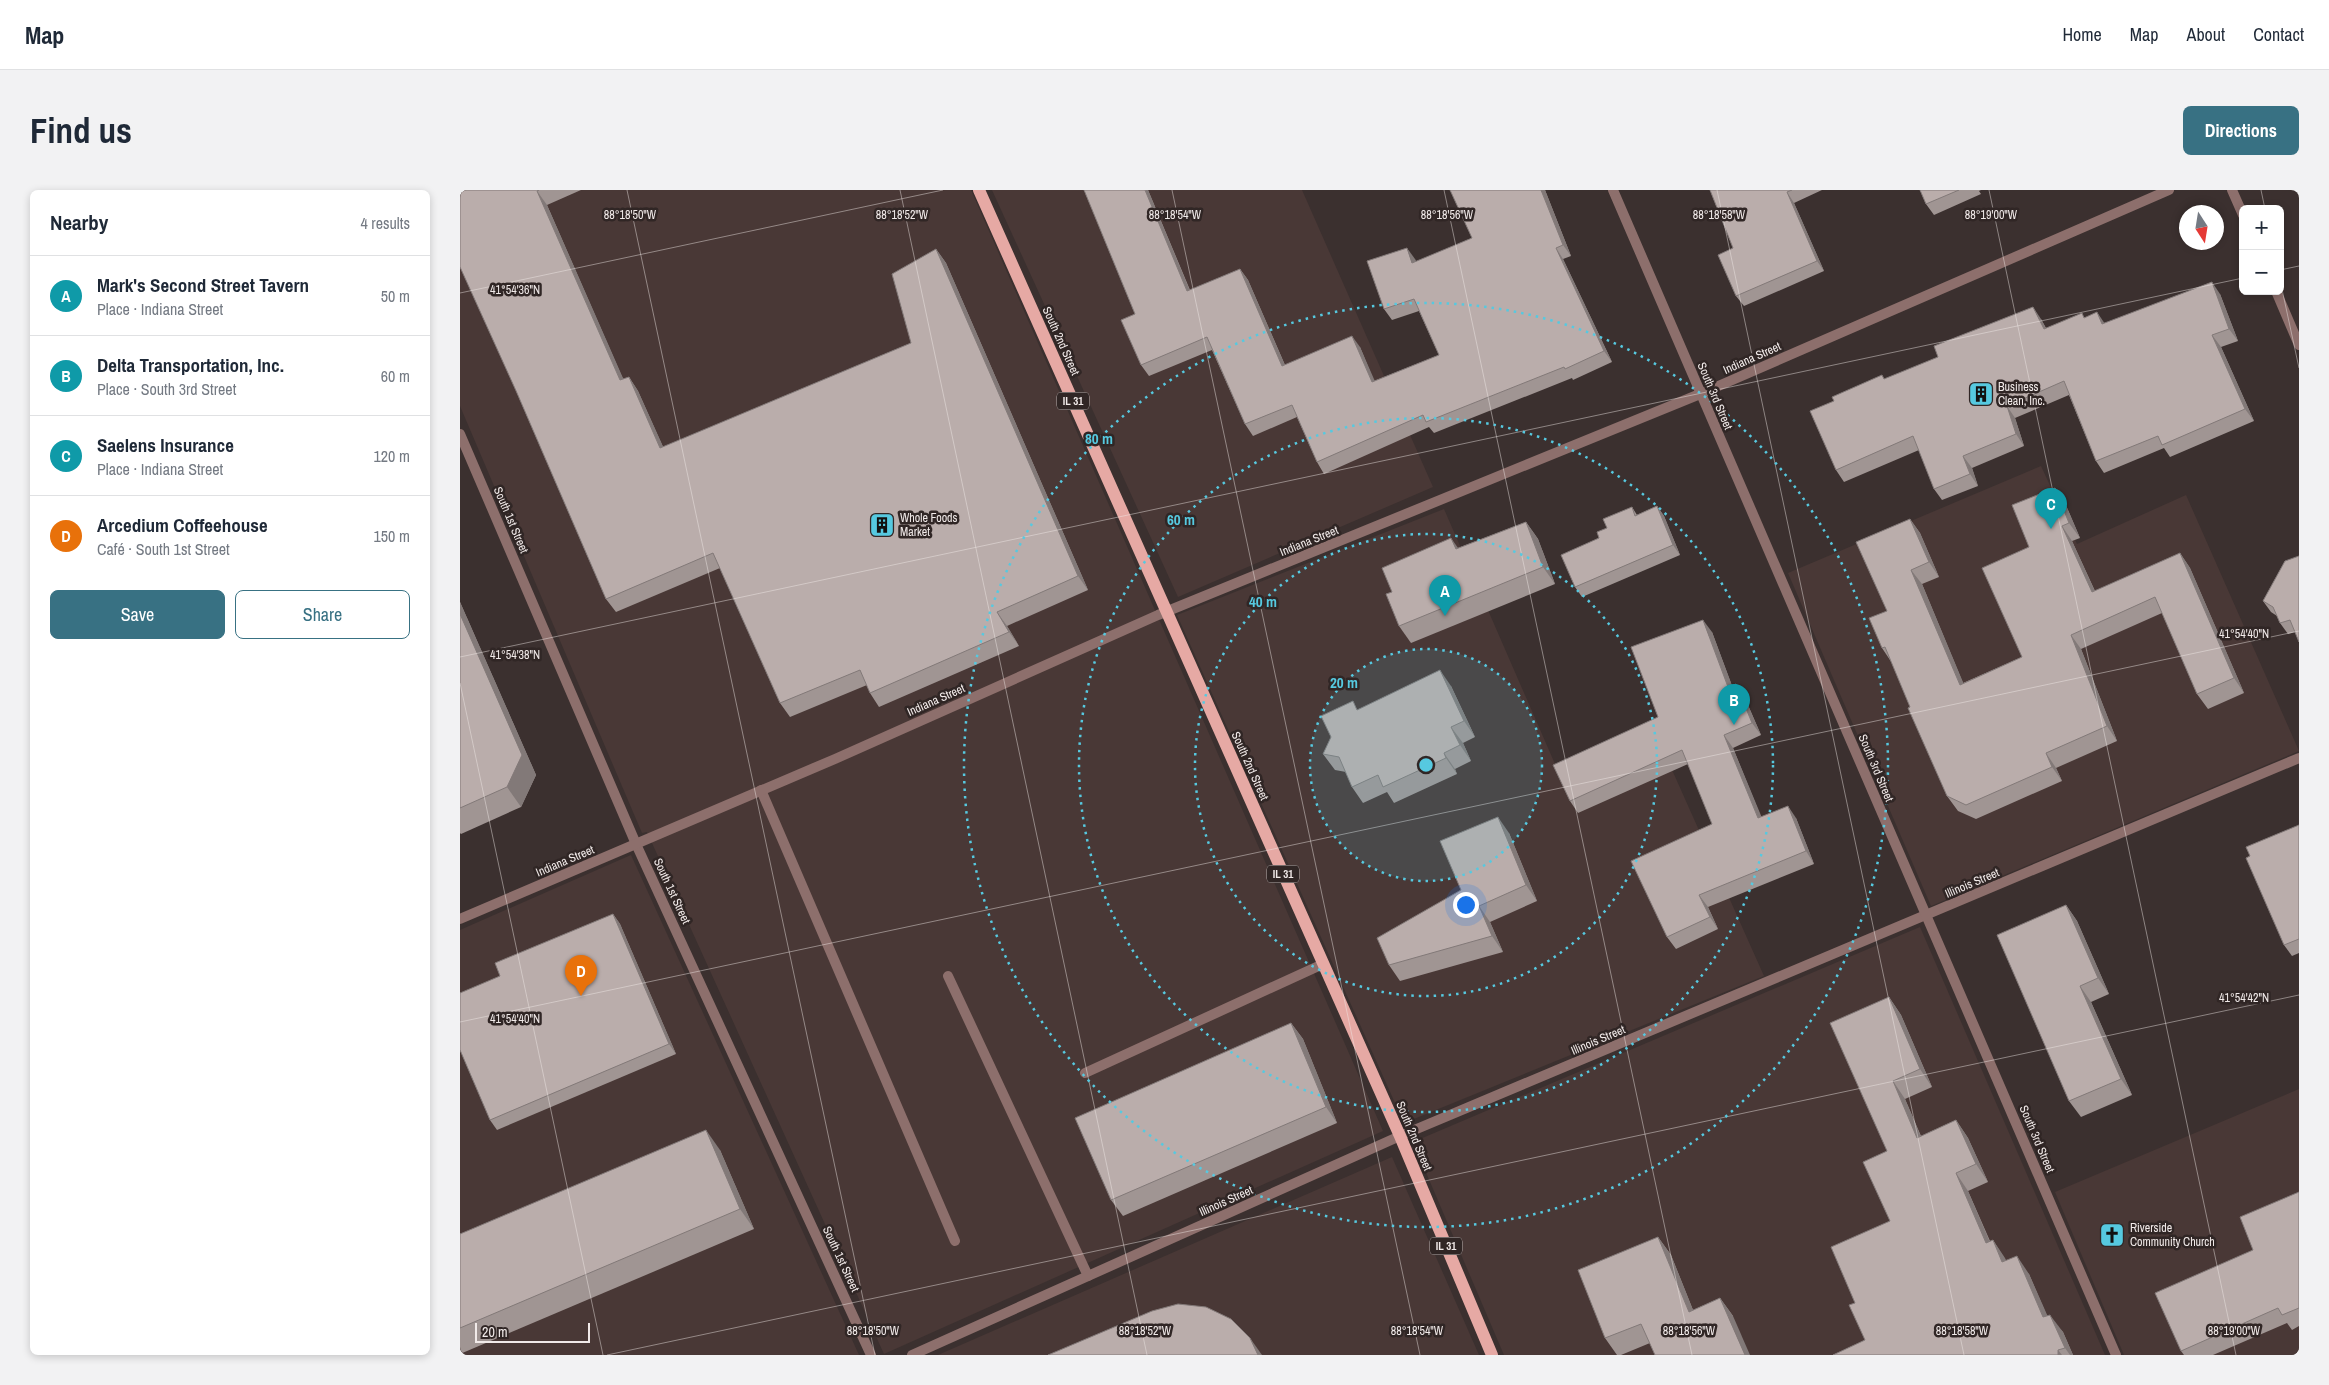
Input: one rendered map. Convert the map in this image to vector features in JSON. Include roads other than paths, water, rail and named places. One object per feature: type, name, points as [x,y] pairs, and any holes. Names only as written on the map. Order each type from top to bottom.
[{"type":"main road","name":"South 2nd Street","points":[[979,190],[1400,1136],[1492,1355]]},
{"type":"street","name":"South 3rd Street","points":[[1613,190],[2116,1355]]},
{"type":"street","name":"Indiana Street","points":[[460,919],[762,790],[1167,613],[1700,394],[2169,190]]},
{"type":"street","points":[[2232,190],[2239,205]]},
{"type":"street","points":[[2278,295],[2299,345]]},
{"type":"street","name":"South 1st Street","points":[[460,434],[636,844],[871,1355]]},
{"type":"street","name":"Illinois Street","points":[[912,1355],[1400,1136],[2299,758]]},
{"type":"street","points":[[762,790],[955,1241]]},
{"type":"street","points":[[1085,1073],[1323,964]]},
{"type":"street","points":[[948,976],[1088,1276]]},
{"type":"place","name":"Business Clean, Inc.","points":[[1981,394]]},
{"type":"place","name":"Whole Foods Market","points":[[882,525]]},
{"type":"place","name":"Saelens Insurance","points":[[2051,529]]},
{"type":"place","name":"Mark's Second Street Tavern","points":[[1445,616]]},
{"type":"place","name":"Delta Transportation, Inc.","points":[[1734,725]]},
{"type":"place","name":"Arcedium Coffeehouse","points":[[581,996]]},
{"type":"place","name":"Riverside Community Church","points":[[2112,1235]]}]
